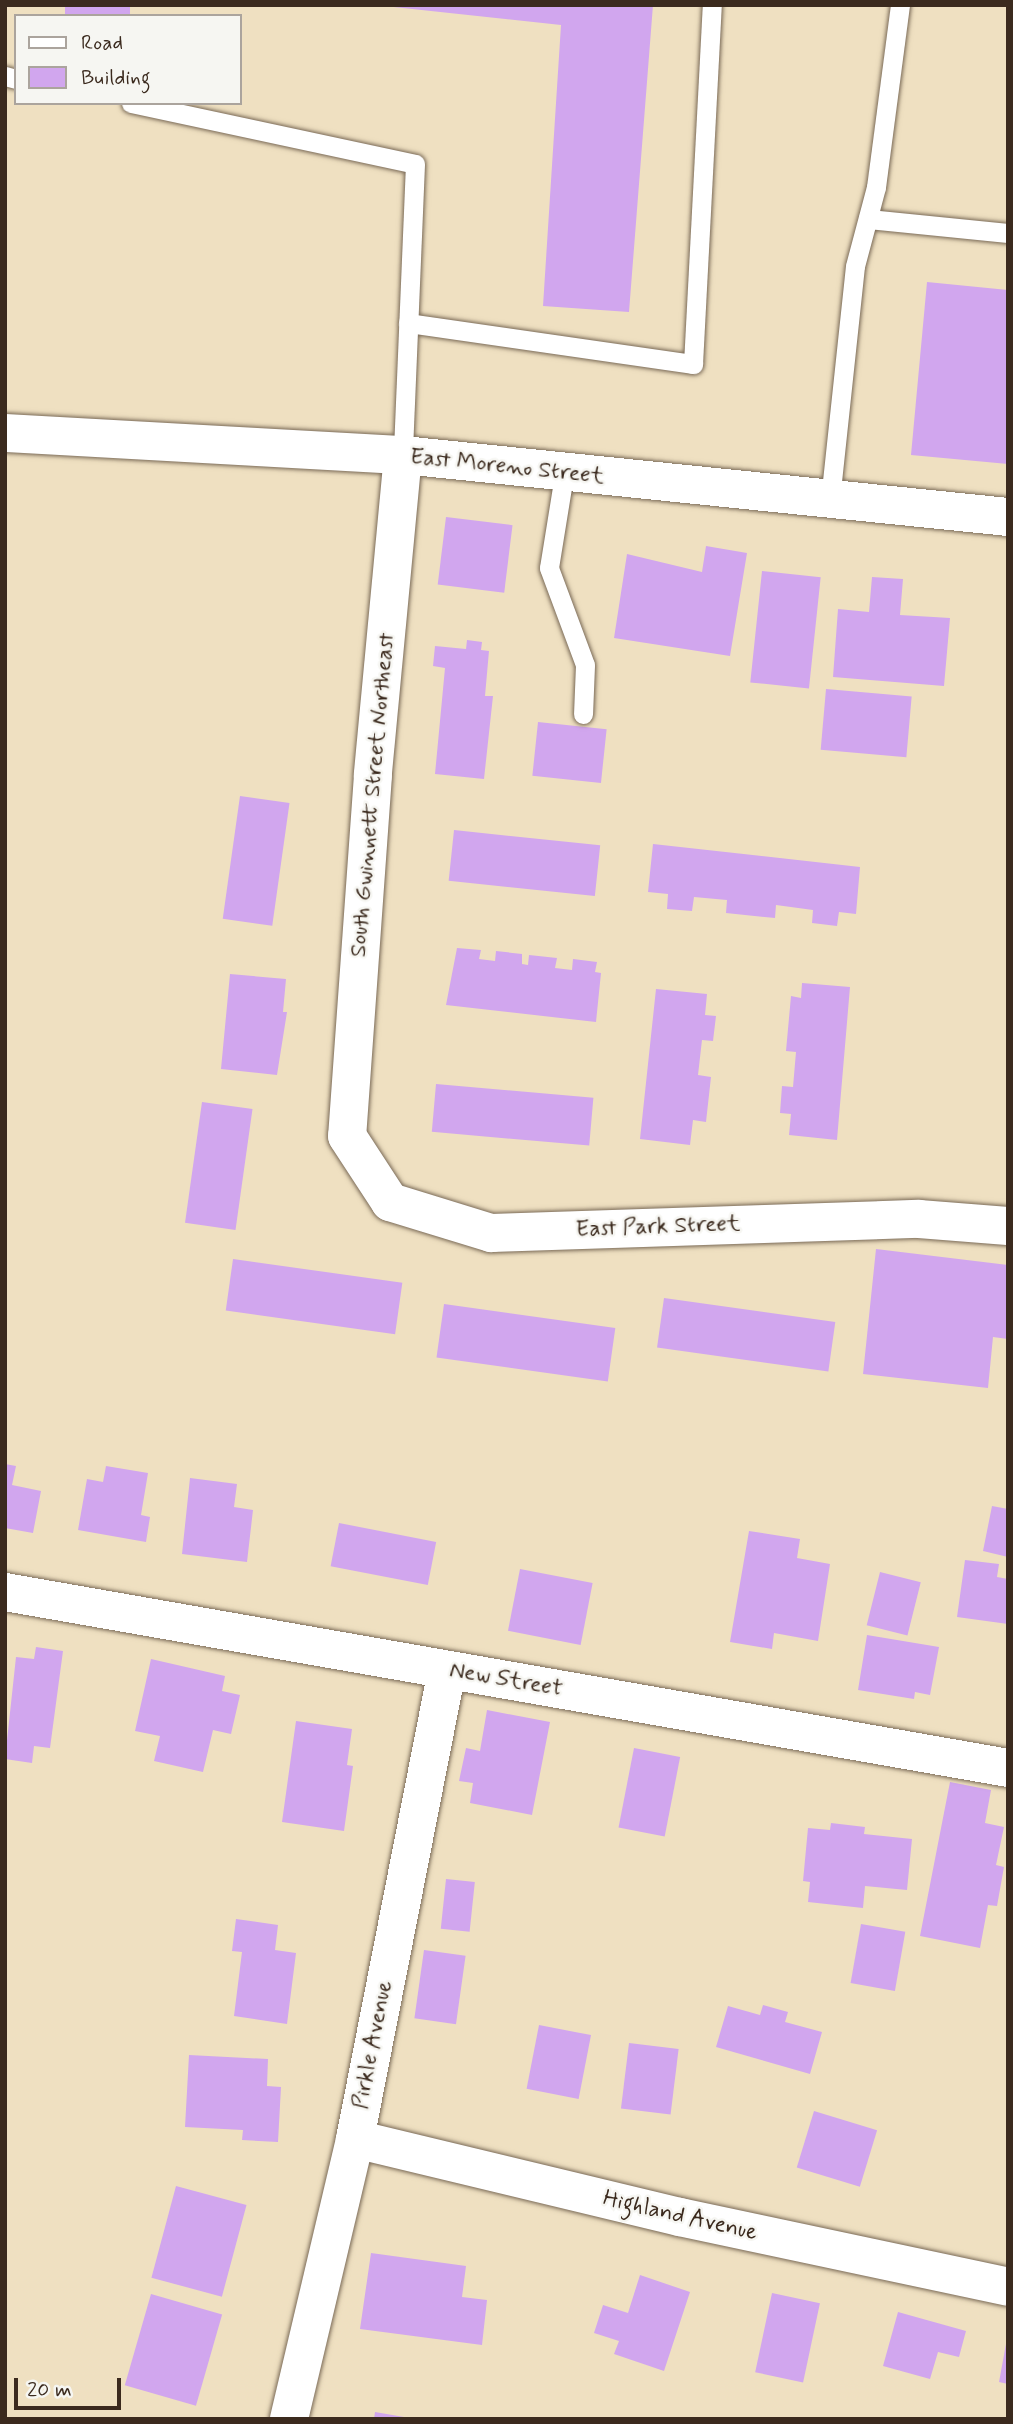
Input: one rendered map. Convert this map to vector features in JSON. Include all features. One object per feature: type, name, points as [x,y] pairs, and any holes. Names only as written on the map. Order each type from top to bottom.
[{"type":"street","name":"East Moreno Street","points":[[5,433],[404,455],[564,475],[1008,517]]},
{"type":"street","name":"South Gwinnett Street Northeast","points":[[347,1136],[373,775],[404,455]]},
{"type":"street","name":"East Park Street","points":[[347,1136],[390,1202],[491,1233],[919,1219],[1008,1226]]},
{"type":"street","name":"New Street","points":[[5,1592],[1008,1768]]},
{"type":"street","name":"Pirkle Avenue","points":[[289,2419],[355,2139],[447,1670]]},
{"type":"street","name":"Highland Avenue","points":[[355,2139],[680,2217],[1008,2287]]},
{"type":"lane","points":[[408,323],[693,364],[712,5]]},
{"type":"lane","points":[[830,500],[855,266],[876,187],[900,5]]},
{"type":"lane","points":[[140,105],[415,164],[404,455]]},
{"type":"lane","points":[[868,219],[1008,233]]},
{"type":"lane","points":[[564,475],[550,568],[585,665],[583,714]]},
{"type":"building","points":[[65,5],[130,5],[130,14],[65,14]]},
{"type":"building","points":[[375,5],[653,5],[629,312],[543,306],[561,25]]},
{"type":"building","points":[[927,282],[1008,290],[1008,464],[911,455]]},
{"type":"building","points":[[446,517],[513,525],[504,593],[438,584]]},
{"type":"building","points":[[706,546],[747,553],[730,656],[614,638],[627,554],[702,572]]},
{"type":"building","points":[[762,571],[821,577],[809,689],[750,682]]},
{"type":"building","points":[[872,577],[903,579],[900,615],[950,618],[944,686],[833,677],[838,609],[869,612]]},
{"type":"building","points":[[467,640],[482,642],[481,650],[489,651],[485,696],[493,696],[484,779],[435,774],[445,668],[433,666],[435,646],[466,649]]},
{"type":"building","points":[[826,689],[912,696],[906,757],[821,750]]},
{"type":"building","points":[[538,722],[607,729],[601,783],[532,776]]},
{"type":"building","points":[[240,796],[290,803],[272,926],[223,919]]},
{"type":"building","points":[[454,830],[600,845],[595,896],[449,881]]},
{"type":"building","points":[[653,844],[860,867],[856,914],[839,912],[837,926],[812,923],[813,910],[776,905],[775,918],[726,913],[727,900],[694,897],[692,911],[667,909],[668,894],[648,892]]},
{"type":"building","points":[[457,948],[481,950],[479,959],[495,961],[496,951],[522,954],[522,964],[528,965],[529,955],[557,958],[555,968],[572,970],[573,959],[597,962],[595,972],[601,973],[596,1022],[446,1005]]},
{"type":"building","points":[[230,974],[286,979],[283,1012],[287,1012],[277,1075],[221,1069]]},
{"type":"building","points":[[802,983],[850,987],[837,1140],[789,1135],[791,1114],[780,1113],[782,1086],[793,1087],[796,1052],[786,1051],[791,996],[801,998]]},
{"type":"building","points":[[656,989],[707,994],[705,1015],[716,1016],[713,1041],[702,1040],[698,1075],[711,1077],[706,1122],[693,1120],[690,1145],[640,1139]]},
{"type":"building","points":[[436,1084],[593,1098],[589,1146],[432,1132]]},
{"type":"building","points":[[202,1102],[253,1109],[236,1230],[185,1223]]},
{"type":"building","points":[[876,1249],[1008,1265],[1008,1339],[993,1337],[988,1388],[863,1374]]},
{"type":"building","points":[[233,1259],[402,1283],[395,1334],[226,1310]]},
{"type":"building","points":[[664,1298],[835,1322],[828,1372],[657,1348]]},
{"type":"building","points":[[444,1304],[615,1328],[608,1382],[436,1357]]},
{"type":"building","points":[[5,1464],[16,1466],[12,1485],[41,1491],[33,1533],[5,1528]]},
{"type":"building","points":[[106,1466],[148,1473],[141,1515],[150,1517],[146,1542],[78,1530],[87,1479],[103,1482]]},
{"type":"building","points":[[190,1478],[237,1484],[234,1507],[253,1510],[247,1562],[182,1554]]},
{"type":"building","points":[[992,1506],[1008,1509],[1008,1557],[983,1551]]},
{"type":"building","points":[[339,1523],[436,1542],[428,1585],[331,1566]]},
{"type":"building","points":[[749,1531],[800,1539],[797,1558],[830,1564],[818,1641],[774,1633],[772,1649],[730,1642]]},
{"type":"building","points":[[965,1560],[999,1564],[997,1577],[1008,1579],[1008,1624],[957,1617]]},
{"type":"building","points":[[520,1569],[593,1583],[581,1645],[508,1631]]},
{"type":"building","points":[[880,1572],[921,1582],[907,1636],[867,1625]]},
{"type":"building","points":[[867,1635],[939,1647],[930,1695],[915,1692],[914,1699],[858,1690]]},
{"type":"building","points":[[36,1647],[63,1651],[50,1748],[34,1746],[32,1763],[5,1759],[16,1657],[34,1659]]},
{"type":"building","points":[[151,1659],[225,1676],[222,1691],[240,1695],[231,1734],[213,1730],[203,1772],[154,1761],[160,1736],[135,1731]]},
{"type":"building","points":[[487,1710],[550,1722],[532,1815],[470,1803],[473,1783],[459,1781],[466,1748],[480,1751]]},
{"type":"building","points":[[296,1721],[352,1729],[347,1765],[353,1766],[344,1831],[282,1822]]},
{"type":"building","points":[[634,1748],[680,1757],[665,1836],[619,1828]]},
{"type":"building","points":[[950,1782],[991,1790],[985,1823],[1004,1827],[996,1865],[1004,1867],[997,1906],[988,1905],[980,1948],[920,1936]]},
{"type":"building","points":[[831,1823],[865,1827],[864,1834],[912,1839],[907,1890],[865,1886],[863,1908],[808,1902],[810,1882],[803,1881],[808,1828],[830,1830]]},
{"type":"building","points":[[446,1879],[475,1882],[470,1932],[441,1929]]},
{"type":"building","points":[[236,1919],[278,1925],[275,1950],[296,1953],[287,2024],[234,2016],[242,1952],[232,1951]]},
{"type":"building","points":[[861,1924],[905,1932],[895,1991],[851,1983]]},
{"type":"building","points":[[424,1950],[466,1956],[456,2024],[414,2018]]},
{"type":"building","points":[[763,2005],[788,2012],[785,2022],[822,2032],[810,2074],[716,2047],[728,2006],[760,2015]]},
{"type":"building","points":[[539,2025],[591,2035],[579,2099],[527,2089]]},
{"type":"building","points":[[629,2043],[679,2049],[671,2115],[621,2109]]},
{"type":"building","points":[[189,2055],[268,2059],[267,2086],[281,2087],[278,2142],[242,2140],[243,2130],[185,2127]]},
{"type":"building","points":[[814,2111],[877,2130],[860,2187],[797,2167]]},
{"type":"building","points":[[176,2186],[247,2205],[222,2297],[151,2278]]},
{"type":"building","points":[[371,2253],[466,2266],[462,2297],[487,2300],[482,2345],[360,2329]]},
{"type":"building","points":[[640,2275],[690,2292],[664,2371],[614,2354],[619,2341],[594,2333],[603,2305],[628,2313]]},
{"type":"building","points":[[772,2293],[820,2303],[803,2382],[755,2372]]},
{"type":"building","points":[[151,2294],[222,2314],[196,2406],[125,2385]]},
{"type":"building","points":[[898,2312],[966,2331],[959,2357],[938,2352],[930,2379],[883,2366]]},
{"type":"building","points":[[1008,2344],[1008,2384],[999,2382]]},
{"type":"building","points":[[375,2412],[404,2417],[404,2419],[374,2419]]}]
